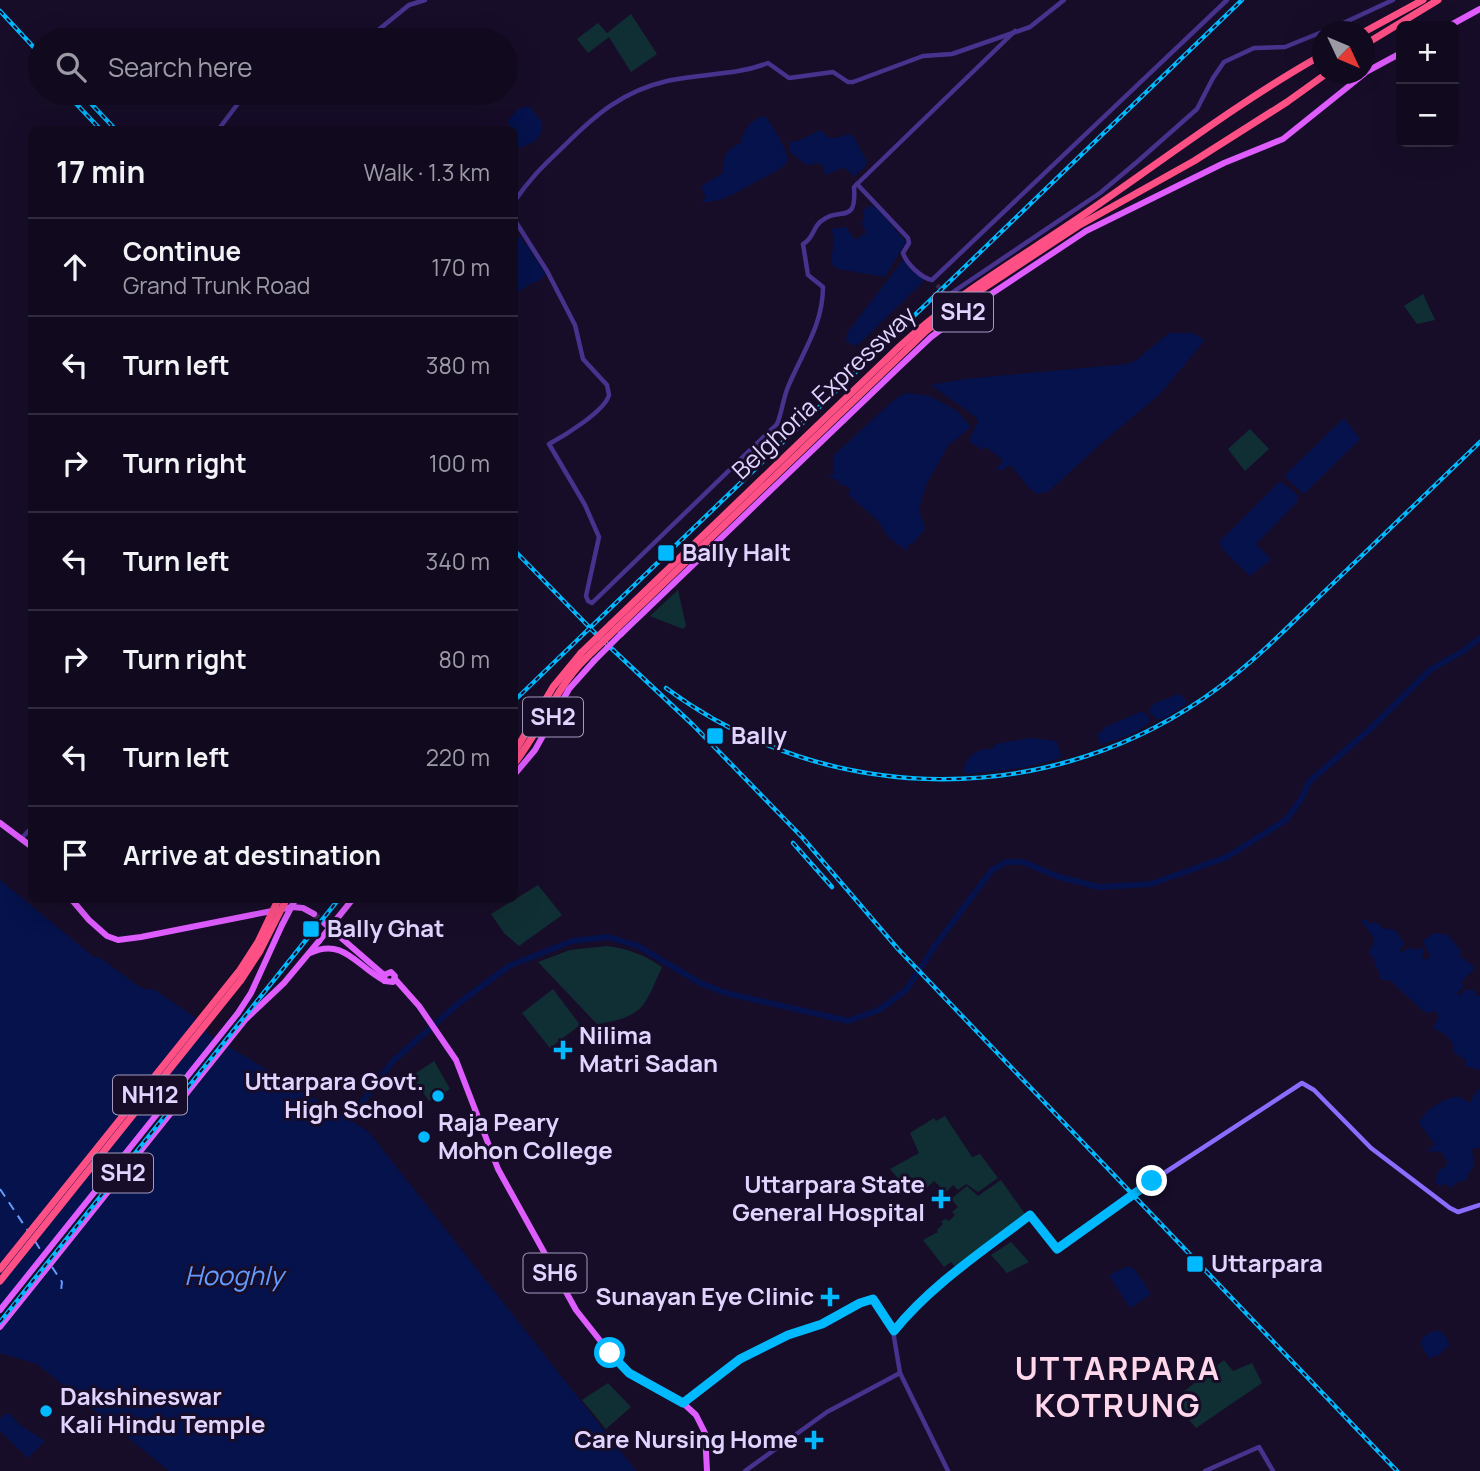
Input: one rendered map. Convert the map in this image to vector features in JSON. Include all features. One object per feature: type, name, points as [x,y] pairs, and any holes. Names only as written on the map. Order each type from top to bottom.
[{"type":"highway","points":[[1375,26],[1423,0]]},
{"type":"highway","points":[[1375,39],[1438,0]]},
{"type":"highway","name":"Belghoria Expressway","points":[[616,629],[899,346],[933,317],[974,286],[1088,212],[1259,91],[1312,61]]},
{"type":"highway","name":"Belghoria Expressway","points":[[518,745],[553,687],[926,331],[970,297],[1067,233],[1194,161],[1312,84]]},
{"type":"highway","name":"Belghoria Expressway","points":[[518,759],[527,748],[560,688],[587,657]]},
{"type":"highway","name":"NH12","points":[[0,1269],[240,970],[258,942],[277,903]]},
{"type":"highway","name":"NH12","points":[[0,1281],[241,980],[260,951],[284,903]]},
{"type":"main road","points":[[1458,21],[1480,9]]},
{"type":"main road","name":"SH2","points":[[1375,67],[1396,56]]},
{"type":"main road","name":"SH2","points":[[518,770],[535,750],[587,657],[931,337],[967,310],[1099,223],[1224,163],[1283,139],[1350,84]]},
{"type":"main road","points":[[0,823],[28,844]]},
{"type":"main road","points":[[74,903],[102,933],[118,940],[292,907],[303,908],[314,914]]},
{"type":"main road","name":"SH2","points":[[0,1310],[238,1013],[251,993],[293,903]]},
{"type":"main road","points":[[308,954],[350,903]]},
{"type":"main road","name":"SH6","points":[[324,923],[410,995],[442,1036],[460,1067],[498,1169],[576,1310],[601,1343],[629,1373],[683,1403],[696,1415],[703,1426],[707,1442],[707,1471]]},
{"type":"main road","points":[[308,954],[322,948],[337,948],[389,980]]},
{"type":"main road","name":"SH2","points":[[0,1327],[246,1019],[284,984],[308,954]]},
{"type":"main road","points":[[683,1403],[740,1359],[788,1335],[822,1324],[860,1303],[872,1299],[876,1302],[894,1331],[918,1305],[959,1269],[1030,1215],[1057,1249],[1152,1181],[1302,1083],[1314,1090],[1371,1148],[1450,1208],[1458,1212],[1480,1205]]},
{"type":"street","points":[[381,28],[410,5],[425,0]]},
{"type":"street","points":[[518,196],[529,179],[580,128],[606,107],[653,85],[670,80],[716,76],[768,62],[789,78],[832,72],[848,82],[853,82],[923,56],[952,54],[1034,24],[1064,0]]},
{"type":"street","points":[[932,280],[1227,0]]},
{"type":"street","points":[[1347,21],[1393,0]]},
{"type":"street","points":[[518,225],[547,271],[575,325],[583,359],[607,385],[609,395],[604,404],[575,428],[549,444],[585,505],[599,537],[586,596],[592,603],[777,424],[788,388],[814,333],[822,304],[822,287],[807,275],[803,244],[808,242],[821,222],[851,211],[855,206],[854,187],[1015,31]]},
{"type":"street","points":[[949,299],[945,294],[950,294],[1100,192],[1137,162],[1197,109],[1224,62],[1246,50],[1285,47],[1312,36]]},
{"type":"street","points":[[221,126],[237,105]]},
{"type":"street","points":[[857,184],[908,238],[909,243],[903,257],[937,285]]},
{"type":"street","points":[[21,839],[28,831]]},
{"type":"street","points":[[894,1331],[900,1373],[948,1471]]},
{"type":"street","points":[[745,1471],[827,1412],[900,1373]]},
{"type":"street","points":[[1205,1471],[1259,1447],[1273,1471]]},
{"type":"green space","points":[[631,14],[657,54],[631,72],[609,37],[588,53],[577,39],[598,23],[607,33]]},
{"type":"green space","points":[[1423,294],[1435,320],[1417,324],[1404,306]]},
{"type":"green space","points":[[1250,429],[1269,449],[1245,471],[1228,449]]},
{"type":"green space","points":[[678,590],[686,626],[683,629],[650,616]]},
{"type":"green space","points":[[538,885],[562,915],[519,946],[504,933],[491,914],[509,903],[518,903],[518,897]]},
{"type":"green space","points":[[607,946],[636,953],[662,967],[651,992],[640,1008],[624,1018],[597,1024],[538,962],[570,950]]},
{"type":"green space","points":[[553,989],[580,1025],[550,1048],[522,1013]]},
{"type":"green space","points":[[434,1061],[450,1089],[429,1101],[412,1076]]},
{"type":"green space","points":[[945,1116],[972,1157],[980,1154],[998,1178],[978,1192],[966,1184],[958,1190],[953,1185],[946,1192],[934,1181],[921,1193],[917,1188],[910,1192],[890,1169],[919,1153],[910,1133],[934,1118],[936,1121]]},
{"type":"green space","points":[[1001,1180],[1027,1217],[957,1269],[951,1262],[944,1267],[923,1240],[938,1232],[943,1224],[941,1221],[949,1221],[955,1215],[952,1212],[958,1207],[951,1199],[967,1186],[978,1196]]},
{"type":"green space","points":[[1011,1242],[1029,1262],[1007,1273],[991,1255]]},
{"type":"green space","points":[[1224,1360],[1233,1371],[1252,1363],[1262,1383],[1196,1428],[1173,1400]]},
{"type":"green space","points":[[608,1383],[631,1407],[606,1429],[582,1400]]},
{"type":"water","points":[[529,106],[542,122],[541,133],[535,141],[521,148],[518,146],[518,126],[509,126],[508,121],[518,109]]},
{"type":"water","points":[[765,116],[782,143],[788,161],[735,193],[720,200],[701,202],[706,198],[701,186],[723,173],[724,158],[728,151],[741,143],[752,122]]},
{"type":"water","points":[[820,130],[829,138],[848,134],[854,137],[867,162],[865,167],[853,177],[851,171],[848,173],[845,167],[826,175],[821,163],[806,165],[789,151],[789,142],[801,140]]},
{"type":"water","points":[[870,205],[878,209],[906,242],[885,277],[838,269],[831,264],[834,238],[831,229],[846,227],[855,240],[866,233],[862,223],[863,211]]},
{"type":"water","points":[[522,237],[524,244],[528,244],[546,274],[539,281],[518,292],[518,238]]},
{"type":"water","points":[[903,260],[922,275],[922,283],[860,343],[854,346],[846,341],[847,333]]},
{"type":"water","points":[[1169,333],[1192,333],[1205,340],[1159,395],[1049,491],[1037,494],[1011,465],[996,470],[1003,460],[986,447],[982,450],[969,441],[978,422],[976,417],[931,385],[965,379],[1127,364],[1135,361]]},
{"type":"water","points":[[907,393],[930,396],[957,411],[971,427],[948,446],[926,485],[919,509],[925,529],[908,545],[907,551],[888,537],[879,522],[848,494],[851,490],[843,484],[839,487],[839,481],[828,476],[834,474],[833,456],[895,399]]},
{"type":"water","points":[[1344,418],[1360,439],[1304,494],[1285,477],[1287,473]]},
{"type":"water","points":[[1280,481],[1298,495],[1298,501],[1256,544],[1269,557],[1269,561],[1250,576],[1221,548],[1220,541]]},
{"type":"water","points":[[1178,694],[1187,702],[1185,705],[1158,720],[1150,713],[1150,708],[1155,703]]},
{"type":"water","points":[[1140,712],[1146,713],[1150,720],[1146,725],[1128,735],[1101,744],[1097,734],[1102,732],[1103,728]]},
{"type":"water","points":[[1030,738],[1056,741],[1062,757],[1014,769],[966,774],[963,771],[967,762],[977,752],[992,749],[996,744]]},
{"type":"water","name":"Hooghly","points":[[0,880],[95,958],[99,957],[144,989],[155,990],[196,1018],[210,1035],[368,1131],[636,1471],[169,1471],[37,1364],[0,1353]]},
{"type":"water","points":[[1368,919],[1368,924],[1374,921],[1382,928],[1395,930],[1404,943],[1398,954],[1408,948],[1420,950],[1420,946],[1424,951],[1422,956],[1428,960],[1430,955],[1424,940],[1434,933],[1448,935],[1461,951],[1460,956],[1473,966],[1473,970],[1462,981],[1463,988],[1456,993],[1461,996],[1463,991],[1473,989],[1477,996],[1480,996],[1480,1070],[1465,1066],[1466,1060],[1454,1053],[1451,1040],[1433,1028],[1439,1016],[1435,1011],[1423,1011],[1391,981],[1379,979],[1380,972],[1374,958],[1369,954],[1374,938],[1361,921]]},
{"type":"water","points":[[1478,1089],[1480,1148],[1472,1150],[1474,1167],[1467,1180],[1457,1182],[1451,1188],[1445,1183],[1442,1186],[1435,1184],[1438,1171],[1446,1166],[1447,1161],[1441,1152],[1427,1151],[1435,1144],[1419,1123],[1430,1110],[1450,1098],[1457,1097],[1471,1103]]},
{"type":"water","points":[[1129,1266],[1135,1270],[1151,1294],[1130,1308],[1109,1275]]},
{"type":"water","points":[[1439,1330],[1449,1345],[1438,1356],[1430,1359],[1421,1340],[1429,1333]]},
{"type":"water","points":[[4,1414],[10,1414],[19,1424],[45,1441],[28,1458],[0,1431],[0,1419]]},
{"type":"pier","points":[[217,1036],[231,1044],[0,1332],[0,1306]]},
{"type":"waterway","points":[[349,1120],[393,1061],[459,1003],[509,966],[572,941],[608,937],[638,946],[700,983],[726,993],[848,1021],[879,1010],[906,990],[937,943],[992,870],[1006,862],[1023,862],[1059,877],[1099,887],[1151,884],[1227,857],[1286,820],[1302,798],[1309,782],[1370,729],[1430,670],[1480,638]]},
{"type":"ferry route","points":[[0,1189],[28,1231]]},
{"type":"ferry route","points":[[35,1241],[43,1254]]},
{"type":"ferry route","points":[[52,1267],[62,1282],[61,1291]]},
{"type":"tunnel","points":[[937,285],[945,294]]},
{"type":"tunnel","points":[[314,914],[324,923]]},
{"type":"railway","points":[[518,697],[1242,0]]},
{"type":"railway","points":[[0,11],[28,41]]},
{"type":"railway","points":[[77,105],[97,126]]},
{"type":"railway","points":[[92,105],[112,126]]},
{"type":"railway","points":[[666,688],[730,728],[798,756],[869,773],[942,779],[1014,774],[1085,756],[1154,728],[1232,677],[1272,642],[1480,442]]},
{"type":"railway","points":[[518,554],[594,632],[693,725],[802,837],[898,949],[1397,1471]]},
{"type":"railway","points":[[793,843],[832,887]]},
{"type":"railway","points":[[0,1322],[336,903]]},
{"type":"place","name":"Bally Halt","points":[[666,553]]},
{"type":"place","name":"Bally","points":[[715,736]]},
{"type":"place","name":"Bally Ghat","points":[[311,929]]},
{"type":"place","name":"Nilima Matri Sadan","points":[[563,1050]]},
{"type":"place","name":"Uttarpara Govt. High School","points":[[438,1096]]},
{"type":"place","name":"Raja Peary Mohon College","points":[[424,1137]]},
{"type":"place","name":"Uttarpara State General Hospital","points":[[941,1199]]},
{"type":"place","name":"Uttarpara","points":[[1195,1264]]},
{"type":"place","name":"Sunayan Eye Clinic","points":[[830,1297]]},
{"type":"place","name":"Dakshineswar Kali Hindu Temple","points":[[46,1411]]},
{"type":"place","name":"Care Nursing Home","points":[[814,1440]]},
{"type":"district","name":"UTTARPARA KOTRUNG","points":[[1118,1388]]},
{"type":"route","points":[[610,1353],[642,1382],[683,1403],[740,1359],[788,1335],[822,1324],[860,1303],[873,1299],[894,1331],[905,1317],[959,1269],[1030,1215],[1057,1249],[1152,1181]]}]
